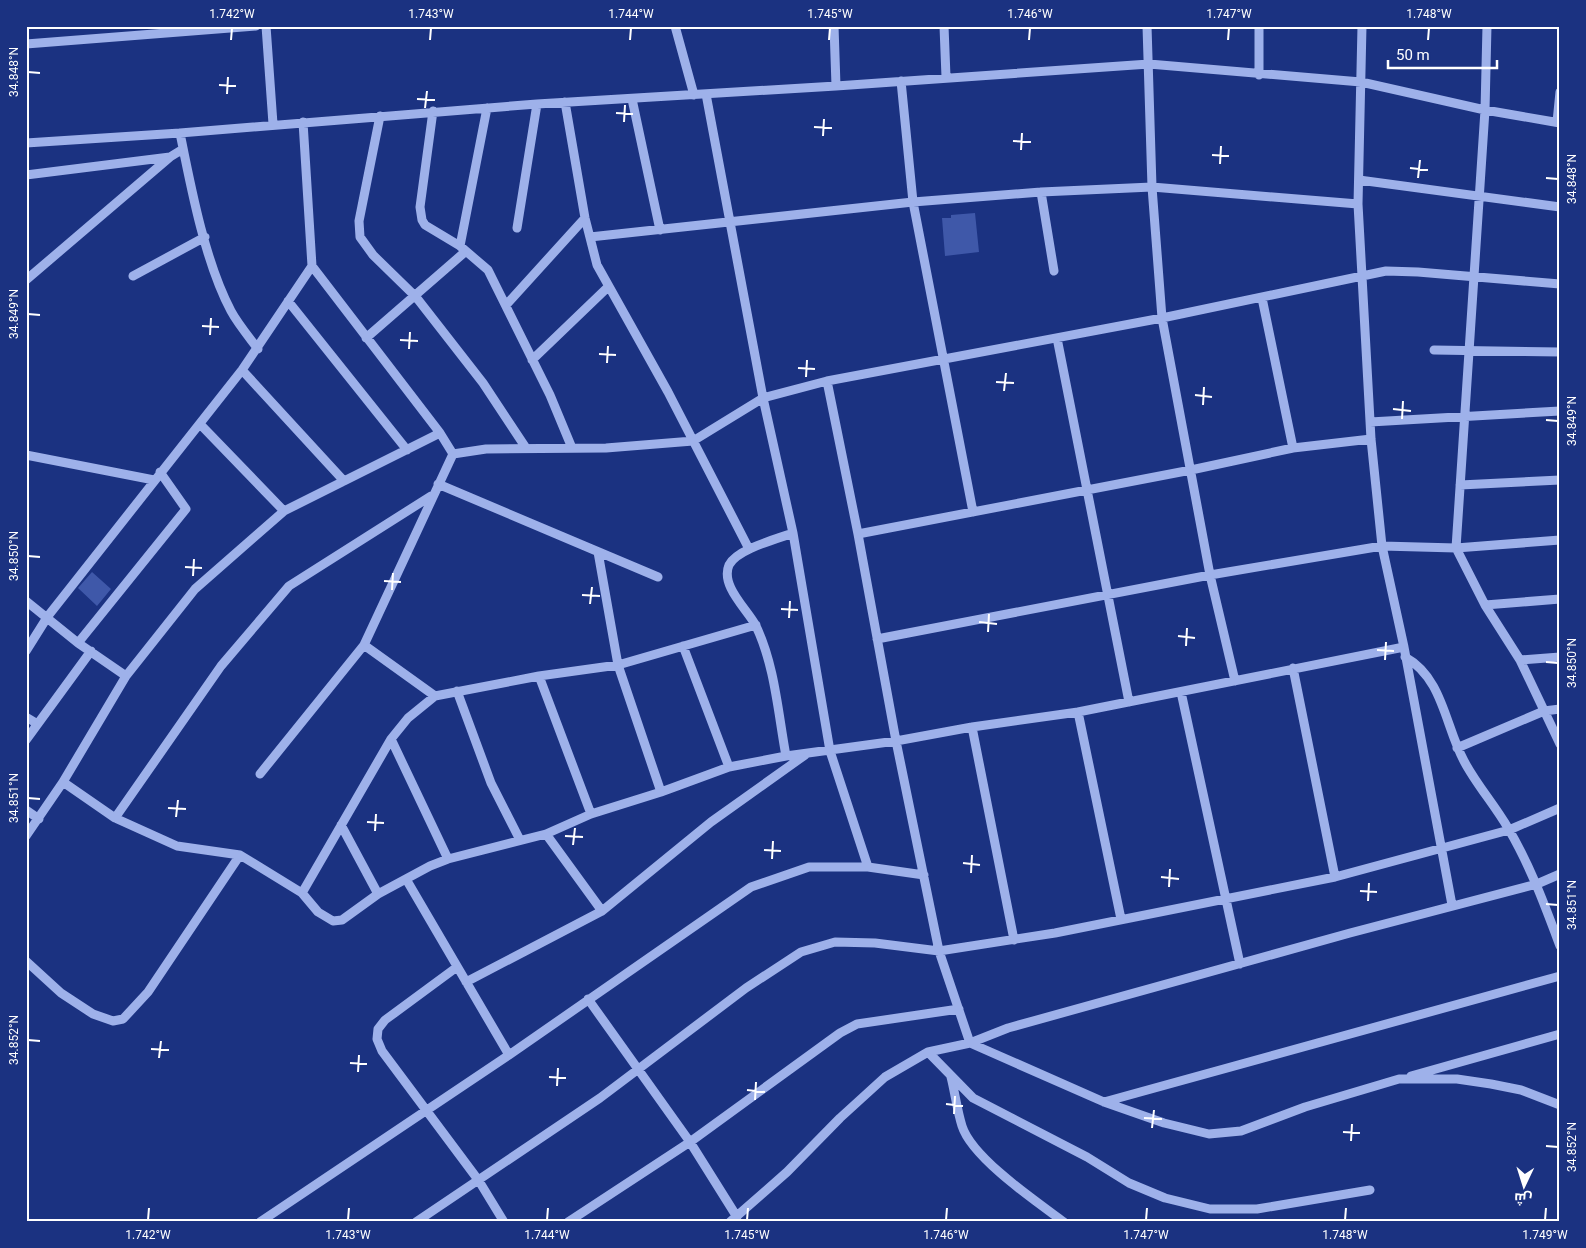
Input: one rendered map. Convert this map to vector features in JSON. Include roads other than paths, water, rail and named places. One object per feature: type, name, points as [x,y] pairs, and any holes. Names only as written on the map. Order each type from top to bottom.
[{"type":"street","points":[[26,44],[177,29],[255,26]]},
{"type":"street","points":[[266,26],[273,124]]},
{"type":"street","points":[[675,26],[694,95]]},
{"type":"street","points":[[834,26],[836,86]]},
{"type":"street","points":[[944,26],[946,78]]},
{"type":"street","points":[[1146,26],[1149,64],[1152,187],[1162,318],[1210,575],[1234,681]]},
{"type":"street","points":[[1259,26],[1259,75]]},
{"type":"street","points":[[1362,26],[1358,204],[1371,438],[1382,546],[1406,657],[1440,849],[1452,905]]},
{"type":"street","points":[[1487,26],[1485,110],[1456,548],[1484,605],[1520,660],[1560,744]]},
{"type":"street","points":[[26,143],[180,133],[433,111],[1149,64],[1259,75],[1361,82],[1485,110],[1559,122],[1560,92]]},
{"type":"street","points":[[900,80],[913,202],[942,360],[973,512]]},
{"type":"street","points":[[706,94],[763,398],[793,533],[830,750],[868,867]]},
{"type":"street","points":[[632,98],[660,230]]},
{"type":"street","points":[[565,102],[585,218],[597,265],[693,440],[749,549]]},
{"type":"street","points":[[517,228],[537,104]]},
{"type":"street","points":[[366,338],[416,297],[463,248],[487,108]]},
{"type":"street","points":[[433,111],[420,215],[425,225],[463,248],[488,270],[507,304],[550,395],[572,448]]},
{"type":"street","points":[[380,116],[359,221],[360,237],[373,255],[416,297],[483,382],[526,448]]},
{"type":"street","points":[[303,122],[312,266],[440,433],[453,454]]},
{"type":"street","points":[[180,133],[204,237],[222,290],[232,312],[258,349]]},
{"type":"street","points":[[26,280],[170,157],[183,149]]},
{"type":"street","points":[[26,175],[170,157]]},
{"type":"street","points":[[1359,180],[1560,207]]},
{"type":"street","points":[[590,238],[913,202],[1041,192],[1152,187],[1358,204]]},
{"type":"street","points":[[1041,192],[1054,271]]},
{"type":"street","points":[[507,304],[585,218]]},
{"type":"street","points":[[133,276],[204,237]]},
{"type":"street","points":[[26,651],[48,616],[160,472],[201,424],[258,349],[312,266]]},
{"type":"street","points":[[453,454],[486,448],[572,448],[693,440],[763,398],[827,381],[1162,318],[1362,275],[1404,271],[1560,284]]},
{"type":"street","points":[[532,360],[608,287]]},
{"type":"street","points":[[1262,298],[1293,448]]},
{"type":"street","points":[[288,301],[407,450]]},
{"type":"street","points":[[1057,338],[1129,702]]},
{"type":"street","points":[[1434,350],[1560,352]]},
{"type":"street","points":[[242,370],[344,481]]},
{"type":"street","points":[[827,381],[858,534],[896,741],[940,951],[970,1043],[1104,1102],[1164,1123],[1209,1134],[1241,1131],[1306,1107],[1560,1034]]},
{"type":"street","points":[[1370,422],[1560,411]]},
{"type":"street","points":[[201,424],[284,511]]},
{"type":"street","points":[[26,836],[63,782],[126,676],[195,589],[284,511],[440,433]]},
{"type":"street","points":[[858,534],[1191,470],[1293,448],[1371,438]]},
{"type":"street","points":[[260,774],[364,645],[453,454]]},
{"type":"street","points":[[26,455],[154,480]]},
{"type":"street","points":[[78,643],[186,509],[160,472]]},
{"type":"street","points":[[1460,485],[1560,480]]},
{"type":"street","points":[[438,484],[658,577]]},
{"type":"street","points":[[115,818],[221,666],[289,586],[432,496]]},
{"type":"street","points":[[786,756],[769,660],[756,625],[731,587],[728,572],[732,562],[749,549],[793,533]]},
{"type":"street","points":[[877,639],[1210,575],[1382,546],[1456,548],[1560,540]]},
{"type":"street","points":[[598,552],[618,664],[661,792]]},
{"type":"street","points":[[1484,605],[1560,598]]},
{"type":"street","points":[[26,601],[48,616],[78,643],[126,676]]},
{"type":"street","points":[[302,893],[391,739],[408,718],[435,696],[539,676],[618,664],[756,625]]},
{"type":"street","points":[[364,645],[435,696]]},
{"type":"street","points":[[683,646],[729,767]]},
{"type":"street","points":[[63,782],[115,818],[177,846],[240,855],[302,893],[318,912],[333,921],[342,920],[378,894],[448,859],[546,834],[591,814],[661,792],[729,767],[786,756],[896,741],[972,727],[1078,712],[1404,647]]},
{"type":"street","points":[[26,740],[36,723],[91,651]]},
{"type":"street","points":[[1406,657],[1416,663],[1427,674],[1446,713],[1457,748],[1477,783],[1509,830],[1537,884],[1560,946]]},
{"type":"street","points":[[1520,660],[1560,657]]},
{"type":"street","points":[[1293,668],[1335,877]]},
{"type":"street","points":[[539,676],[591,814]]},
{"type":"street","points":[[457,691],[491,782],[520,840]]},
{"type":"street","points":[[1181,692],[1240,964]]},
{"type":"street","points":[[1457,748],[1544,711],[1560,709]]},
{"type":"street","points":[[1078,712],[1121,919]]},
{"type":"street","points":[[26,717],[36,723]]},
{"type":"street","points":[[972,727],[1014,940]]},
{"type":"street","points":[[391,739],[448,859]]},
{"type":"street","points":[[466,982],[602,911],[711,822],[807,754]]},
{"type":"street","points":[[416,1222],[640,1069],[746,988],[801,952],[835,942],[940,951],[1014,940],[1335,877],[1509,830],[1560,808]]},
{"type":"street","points":[[26,810],[39,819]]},
{"type":"street","points":[[341,825],[378,894]]},
{"type":"street","points":[[546,834],[602,911]]},
{"type":"street","points":[[26,961],[62,993],[93,1014],[113,1021],[123,1019],[148,992],[240,855]]},
{"type":"street","points":[[260,1222],[509,1055],[751,887],[809,867],[868,867],[924,874]]},
{"type":"street","points":[[588,999],[640,1069],[690,1142],[733,1220],[885,1077],[928,1052],[970,1043],[1008,1028],[1452,905],[1537,884],[1560,874]]},
{"type":"street","points":[[406,879],[509,1055]]},
{"type":"street","points":[[457,966],[385,1020],[378,1028],[377,1039],[382,1051],[478,1181],[504,1222]]},
{"type":"street","points":[[1104,1102],[1560,976]]},
{"type":"street","points":[[568,1222],[690,1142],[840,1033],[857,1024],[959,1009]]},
{"type":"street","points":[[928,1052],[973,1098],[1087,1157],[1129,1182],[1165,1198],[1210,1210],[1257,1209],[1370,1190]]},
{"type":"street","points":[[951,1077],[962,1128],[980,1153],[1032,1199],[1064,1222]]},
{"type":"street","points":[[1399,1079],[1457,1079],[1491,1084],[1521,1090],[1560,1106]]}]
